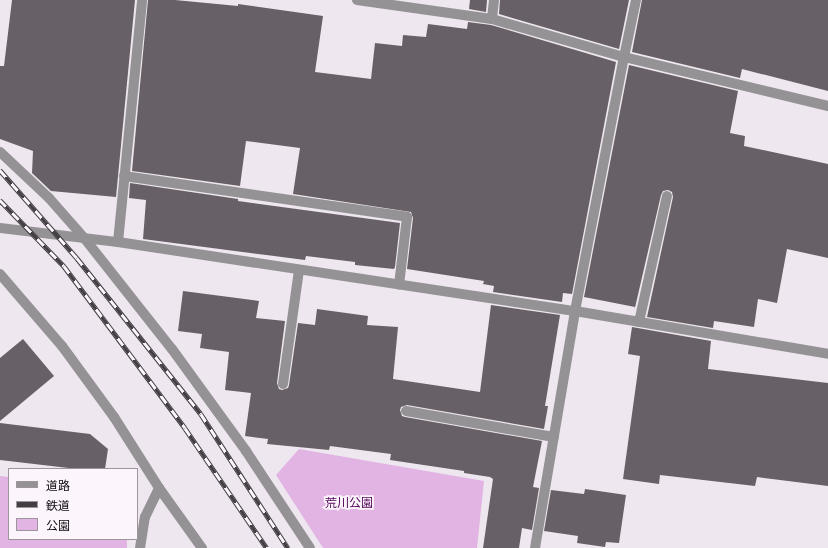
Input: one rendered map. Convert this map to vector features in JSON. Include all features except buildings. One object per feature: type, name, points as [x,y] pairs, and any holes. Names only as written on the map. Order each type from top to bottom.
[{"type":"street","points":[[118,242],[142,0]]},
{"type":"street","points":[[357,0],[492,19],[624,57],[828,106]]},
{"type":"street","points":[[492,19],[494,0]]},
{"type":"street","points":[[535,548],[575,311],[636,0]]},
{"type":"street","points":[[0,152],[49,198],[85,238],[172,349],[246,451],[310,548]]},
{"type":"street","points":[[124,176],[407,216],[400,285]]},
{"type":"street","points":[[639,322],[667,196]]},
{"type":"street","points":[[0,228],[118,242],[575,311],[828,354]]},
{"type":"street","points":[[283,384],[299,270]]},
{"type":"street","points":[[0,274],[67,353],[114,417],[159,488],[202,548]]},
{"type":"street","points":[[406,411],[554,437]]},
{"type":"street","points":[[140,548],[145,517],[159,488]]},
{"type":"green space","name":"荒川公園","points":[[299,449],[484,481],[477,548],[323,548],[276,475]]},
{"type":"green space","points":[[0,476],[8,477],[8,540],[127,540],[127,548],[0,548]]},
{"type":"railway","points":[[0,170],[77,258],[201,414],[288,548]]},
{"type":"railway","points":[[0,200],[64,266],[185,428],[267,548]]}]
